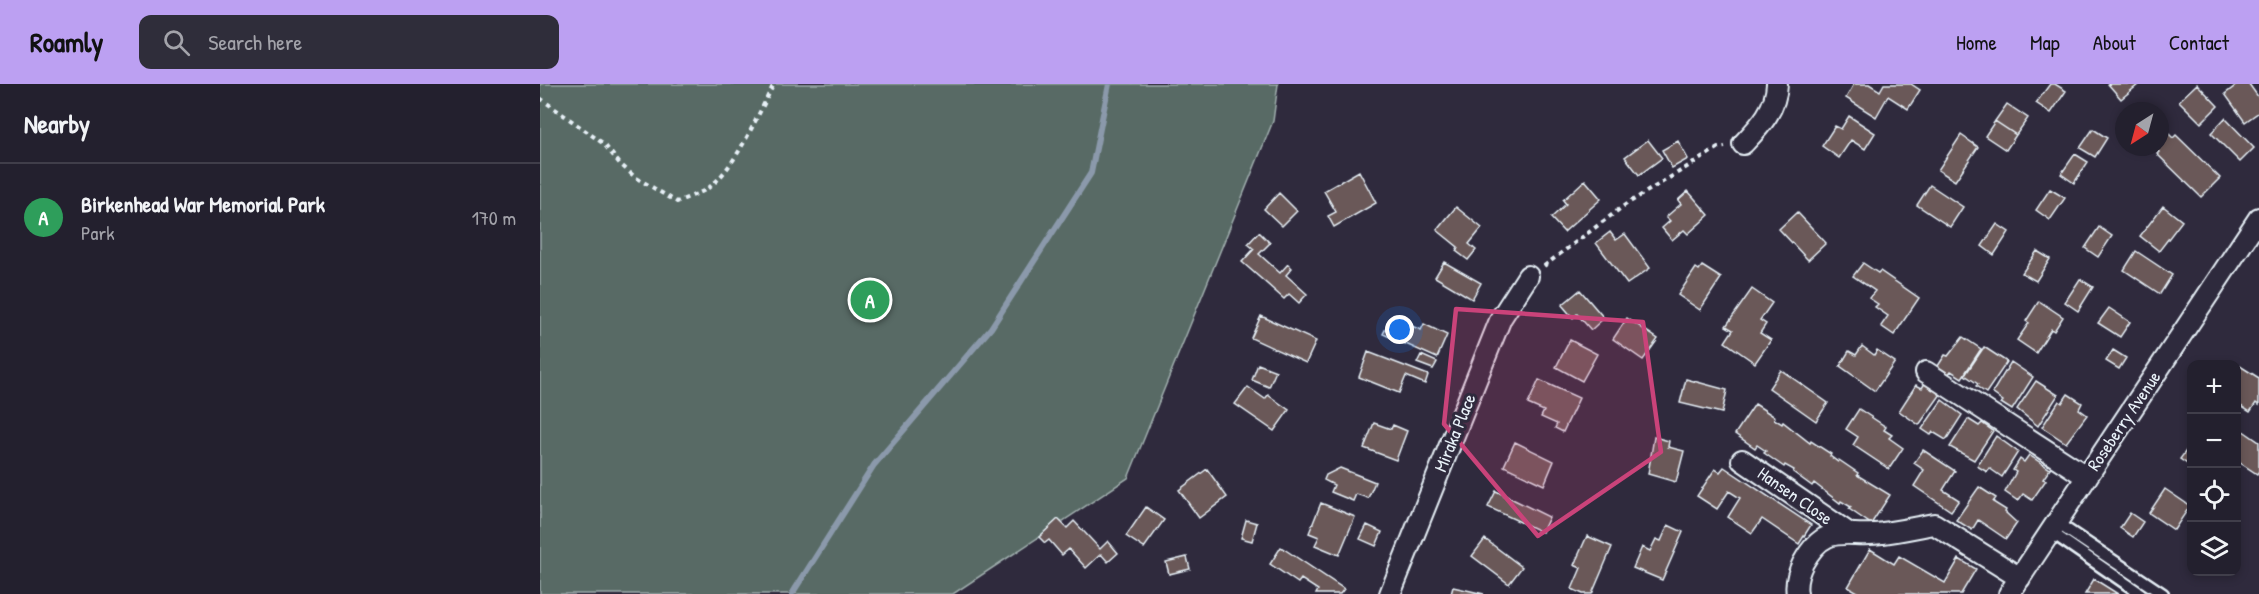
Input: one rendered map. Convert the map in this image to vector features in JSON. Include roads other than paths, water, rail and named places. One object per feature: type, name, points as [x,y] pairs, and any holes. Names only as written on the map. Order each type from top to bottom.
[{"type":"street","points":[[1743,144],[1765,121],[1777,97],[1777,84]]},
{"type":"street","name":"Roseberry Avenue","points":[[2009,594],[2087,477],[2253,241],[2259,218]]},
{"type":"street","name":"Miraka Place","points":[[1390,594],[1501,318],[1528,276]]},
{"type":"street","points":[[1926,372],[2087,477]]},
{"type":"street","name":"Hansen Close","points":[[1742,460],[1847,532]]},
{"type":"street","name":"Hansen Close","points":[[1797,594],[1798,572],[1807,556],[1826,536],[1847,532],[1881,534],[1934,524],[2020,578]]},
{"type":"lane","points":[[2054,527],[2141,594]]},
{"type":"lane","points":[[2054,527],[2163,594]]},
{"type":"waterway","points":[[792,594],[874,465],[991,328],[1091,173],[1109,84]]},
{"type":"place","name":"Birkenhead War Memorial Park","points":[[870,300]]}]
